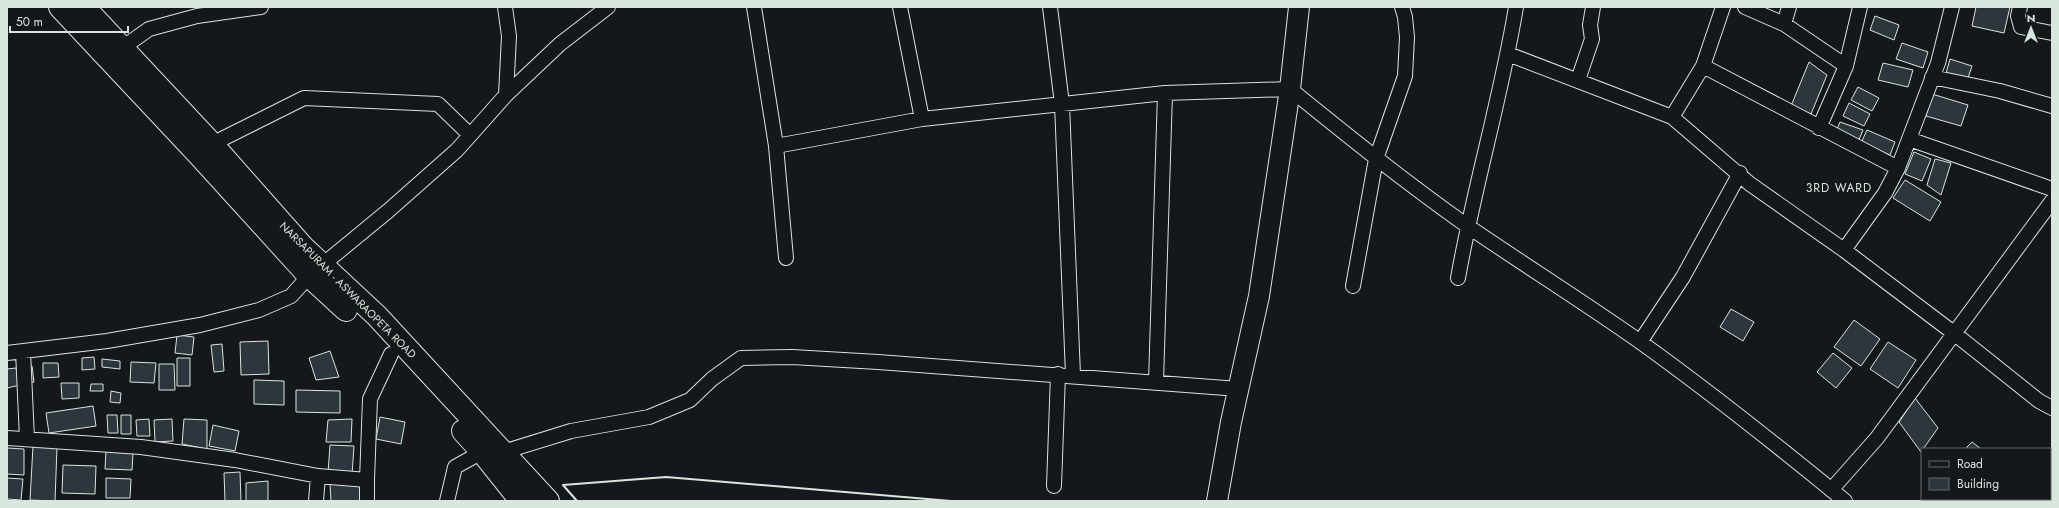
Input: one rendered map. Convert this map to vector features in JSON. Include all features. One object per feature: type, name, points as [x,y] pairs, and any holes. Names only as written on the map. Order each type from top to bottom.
[{"type":"main road","name":"NARSAPURAM - ASWARAOPETA ROAD","points":[[60,7],[116,53],[212,144],[303,247],[316,270],[376,316],[493,452],[520,500]]},
{"type":"main road","name":"NARSAPURAM - ASWARAOPETA ROAD","points":[[84,7],[116,53],[316,270],[391,354],[493,452],[548,501]]},
{"type":"street","points":[[116,53],[149,29],[197,16],[261,7]]},
{"type":"street","points":[[505,7],[509,36],[506,95]]},
{"type":"street","points":[[7,353],[107,341],[200,325],[259,310],[291,296],[316,270],[388,211],[457,150],[506,95],[560,44],[608,7]]},
{"type":"street","points":[[754,7],[776,146],[786,258]]},
{"type":"street","points":[[900,7],[922,119]]},
{"type":"street","points":[[1050,7],[1062,104],[1073,375]]},
{"type":"street","points":[[1217,501],[1259,296],[1290,90],[1299,7]]},
{"type":"street","points":[[1353,286],[1376,159],[1405,76],[1407,37],[1405,17],[1402,7]]},
{"type":"street","points":[[1458,278],[1467,225],[1508,54],[1516,7]]},
{"type":"street","points":[[1578,80],[1592,39],[1590,25],[1593,7]]},
{"type":"street","points":[[1672,117],[1703,66],[1723,7]]},
{"type":"street","points":[[1745,7],[1784,24],[1846,66]]},
{"type":"street","points":[[1784,24],[1789,7]]},
{"type":"street","points":[[1819,128],[1846,66],[1860,7]]},
{"type":"street","points":[[1844,250],[1885,193],[1898,168],[1932,78],[1952,7]]},
{"type":"street","points":[[2020,7],[2018,16],[2021,27],[2052,34]]},
{"type":"street","points":[[1508,54],[1672,117],[1740,173],[1750,184],[1844,250],[1955,334],[2039,401],[2052,408]]},
{"type":"street","points":[[1703,66],[1898,168]]},
{"type":"street","points":[[1932,78],[2000,91],[2052,106]]},
{"type":"street","points":[[776,146],[922,119],[1165,93],[1290,90],[1376,159],[1467,225],[1557,284],[1640,342],[1771,440],[1844,501]]},
{"type":"street","points":[[1156,382],[1165,93]]},
{"type":"street","points":[[212,144],[304,98],[438,104],[470,135]]},
{"type":"street","points":[[1909,139],[2052,189]]},
{"type":"street","points":[[1640,342],[1683,277],[1740,173]]},
{"type":"street","points":[[1831,490],[1877,438],[2052,202]]},
{"type":"street","points":[[23,351],[27,439]]},
{"type":"street","points":[[367,501],[370,398],[391,354]]},
{"type":"street","points":[[446,501],[455,467],[493,452],[571,431],[649,417],[690,400],[712,379],[741,358],[792,357],[1073,375],[1239,389]]},
{"type":"street","points":[[1054,486],[1058,374]]},
{"type":"street","points":[[7,438],[141,447],[235,460],[318,476],[368,480]]},
{"type":"street","points":[[316,501],[318,476]]},
{"type":"building","points":[[1976,7],[2010,7],[2004,33],[1972,26]]},
{"type":"building","points":[[1875,16],[1899,25],[1894,40],[1870,30]]},
{"type":"building","points":[[1902,43],[1928,52],[1923,68],[1896,59]]},
{"type":"building","points":[[1950,59],[1972,66],[1966,84],[1945,77]]},
{"type":"building","points":[[1809,62],[1827,75],[1811,114],[1791,106]]},
{"type":"building","points":[[1883,63],[1913,70],[1908,87],[1878,80]]},
{"type":"building","points":[[1858,87],[1879,98],[1872,111],[1851,100]]},
{"type":"building","points":[[1932,94],[1968,105],[1961,126],[1926,116]]},
{"type":"building","points":[[1849,103],[1870,114],[1864,126],[1843,116]]},
{"type":"building","points":[[1840,122],[1863,130],[1858,142],[1835,134]]},
{"type":"building","points":[[1867,130],[1895,142],[1890,155],[1861,143]]},
{"type":"building","points":[[1914,152],[1931,159],[1922,181],[1905,174]]},
{"type":"building","points":[[1935,159],[1951,163],[1941,195],[1927,185]]},
{"type":"building","points":[[1905,180],[1941,202],[1930,221],[1893,198]]},
{"type":"building","points":[[1731,309],[1754,322],[1743,341],[1720,327]]},
{"type":"building","points":[[1854,320],[1880,339],[1861,366],[1834,347]]},
{"type":"building","points":[[177,335],[194,337],[192,355],[175,353]]},
{"type":"building","points":[[268,341],[269,374],[241,375],[240,342]]},
{"type":"building","points":[[1888,342],[1916,360],[1898,388],[1870,369]]},
{"type":"building","points":[[222,344],[224,371],[214,372],[211,345]]},
{"type":"building","points":[[330,351],[339,377],[316,380],[309,358]]},
{"type":"building","points":[[1833,353],[1852,368],[1836,388],[1817,372]]},
{"type":"building","points":[[94,357],[95,369],[82,370],[82,358]]},
{"type":"building","points":[[177,358],[190,358],[190,386],[177,386]]},
{"type":"building","points":[[102,359],[120,361],[120,369],[102,367]]},
{"type":"building","points":[[131,362],[156,363],[154,383],[130,382]]},
{"type":"building","points":[[43,363],[58,363],[59,377],[43,378]]},
{"type":"building","points":[[159,364],[174,364],[175,390],[159,390]]},
{"type":"building","points":[[32,366],[34,382],[29,383],[27,367]]},
{"type":"building","points":[[16,368],[20,385],[7,388],[7,369]]},
{"type":"building","points":[[254,380],[284,381],[284,405],[254,404]]},
{"type":"building","points":[[61,383],[79,383],[79,398],[62,399]]},
{"type":"building","points":[[91,384],[103,384],[103,391],[90,391]]},
{"type":"building","points":[[296,390],[340,391],[340,413],[296,412]]},
{"type":"building","points":[[111,391],[121,393],[120,403],[110,402]]},
{"type":"building","points":[[1915,398],[1938,428],[1924,448],[1921,448],[1921,452],[1899,422]]},
{"type":"building","points":[[93,406],[96,426],[49,433],[46,413]]},
{"type":"building","points":[[107,415],[117,415],[118,433],[108,433]]},
{"type":"building","points":[[121,415],[131,415],[131,434],[121,434]]},
{"type":"building","points":[[380,417],[405,422],[401,444],[376,439]]},
{"type":"building","points":[[149,419],[150,436],[137,436],[136,420]]},
{"type":"building","points":[[172,419],[173,441],[155,442],[154,420]]},
{"type":"building","points":[[184,419],[207,420],[207,449],[182,444]]},
{"type":"building","points":[[352,419],[351,442],[326,442],[328,420]]},
{"type":"building","points":[[213,425],[239,431],[235,451],[209,446]]},
{"type":"building","points":[[1972,442],[1980,448],[1966,448]]},
{"type":"building","points":[[330,445],[354,446],[352,475],[328,473]]},
{"type":"building","points":[[33,446],[57,447],[55,501],[30,500]]},
{"type":"building","points":[[7,448],[24,449],[24,475],[7,474]]},
{"type":"building","points":[[106,451],[133,453],[132,470],[105,469]]},
{"type":"building","points":[[63,465],[96,466],[95,494],[62,493]]},
{"type":"building","points":[[240,472],[241,501],[225,501],[224,473]]},
{"type":"building","points":[[7,478],[23,479],[21,500],[7,499]]},
{"type":"building","points":[[106,478],[131,479],[130,498],[106,498]]},
{"type":"building","points":[[268,481],[268,501],[246,501],[246,483]]},
{"type":"building","points":[[360,483],[360,501],[331,501],[330,484]]},
{"type":"building","points":[[1946,500],[1947,501],[1926,501]]},
{"type":"wall","points":[[577,501],[563,485],[666,477],[951,501]]},
{"type":"district","name":"3RD WARD","points":[[1839,188]]}]
